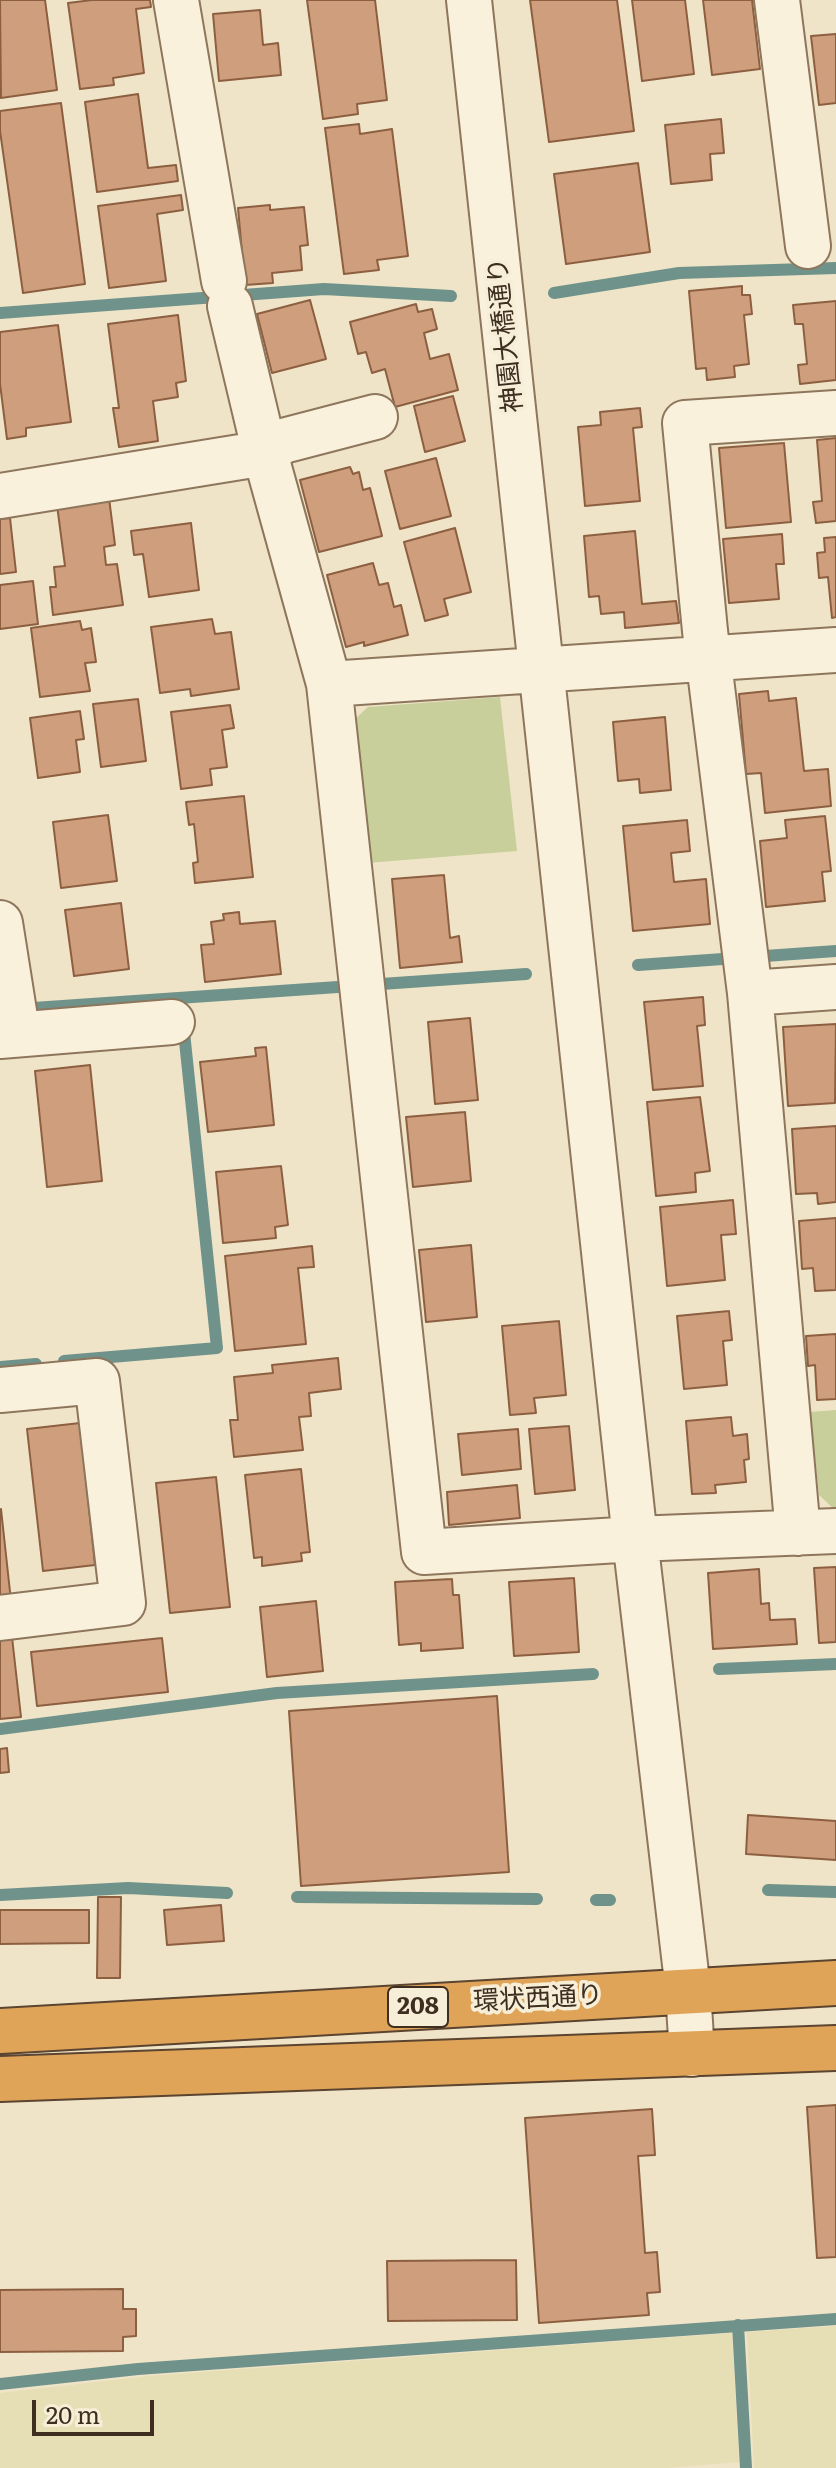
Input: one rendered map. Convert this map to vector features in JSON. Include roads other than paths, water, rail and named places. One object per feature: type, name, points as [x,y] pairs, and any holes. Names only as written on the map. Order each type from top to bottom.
[{"type":"highway","name":"環状西通り","points":[[0,2031],[836,1983]]},
{"type":"highway","name":"208","points":[[0,2079],[836,2048]]},
{"type":"street","points":[[176,0],[227,293],[265,453],[329,684],[424,1552],[817,1532],[709,657],[685,423],[836,413]]},
{"type":"street","name":"神園大橋通り","points":[[469,0],[635,1539],[688,1990],[692,2054]]},
{"type":"street","points":[[777,0],[808,246]]},
{"type":"street","points":[[0,496],[265,453],[283,441],[375,417]]},
{"type":"street","points":[[329,684],[836,650]]},
{"type":"street","points":[[0,923],[9,1017],[172,1022]]},
{"type":"street","points":[[747,972],[836,987]]},
{"type":"street","points":[[0,1390],[97,1381],[123,1603],[0,1618]]},
{"type":"waterway","points":[[554,293],[679,273],[836,268]]},
{"type":"waterway","points":[[0,313],[324,289],[451,296]]},
{"type":"waterway","points":[[638,965],[836,951]]},
{"type":"waterway","points":[[19,1009],[526,974]]},
{"type":"waterway","points":[[64,1361],[217,1348],[184,1032]]},
{"type":"waterway","points":[[0,1367],[36,1364]]},
{"type":"waterway","points":[[719,1669],[836,1664]]},
{"type":"waterway","points":[[0,1729],[277,1693],[593,1674]]},
{"type":"waterway","points":[[0,1895],[128,1888],[227,1893]]},
{"type":"waterway","points":[[768,1890],[836,1892]]},
{"type":"waterway","points":[[297,1897],[537,1899]]},
{"type":"waterway","points":[[596,1900],[610,1900]]},
{"type":"waterway","points":[[0,2384],[138,2369],[836,2319]]},
{"type":"waterway","points":[[738,2325],[746,2468]]}]
